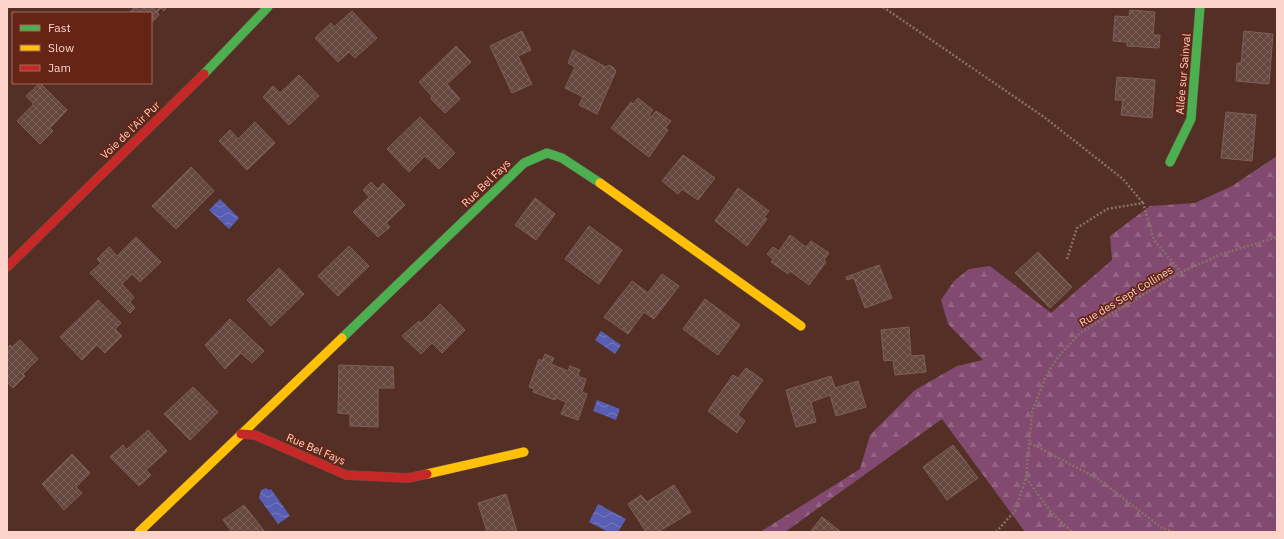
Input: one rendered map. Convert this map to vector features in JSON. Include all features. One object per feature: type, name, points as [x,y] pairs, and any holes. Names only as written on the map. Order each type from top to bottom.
[{"type":"street","name":"Voie de l'Air Pur","points":[[7,267],[214,64],[268,7]]},
{"type":"street","name":"Allée sur Sainval","points":[[1170,162],[1191,119],[1200,7]]},
{"type":"street","name":"Rue Bel Fays","points":[[139,532],[524,163],[547,153],[562,158],[581,170],[801,326]]},
{"type":"street","name":"Rue Bel Fays","points":[[241,434],[255,435],[346,475],[408,478],[524,452]]},
{"type":"path","points":[[883,7],[1044,117],[1123,179],[1143,203],[1154,240],[1181,272]]},
{"type":"path","points":[[1067,259],[1077,228],[1107,209],[1143,203]]},
{"type":"path","name":"Rue des Sept Collines","points":[[996,532],[1015,511],[1026,478],[1032,412],[1047,374],[1059,356],[1080,333],[1181,272],[1222,254],[1277,237]]},
{"type":"path","points":[[1030,443],[1098,479],[1162,528],[1175,532]]},
{"type":"path","points":[[1026,478],[1051,512],[1072,532]]},
{"type":"green space","points":[[1277,156],[1277,532],[1025,532],[942,419],[785,532],[760,532],[860,469],[870,435],[915,390],[957,366],[983,360],[948,324],[941,300],[954,281],[969,269],[990,266],[1051,313],[1112,260],[1110,236],[1150,206],[1195,203],[1232,186]]},
{"type":"water","points":[[220,199],[239,218],[229,229],[209,210]]},
{"type":"water","points":[[601,331],[621,345],[615,354],[595,340]]},
{"type":"water","points":[[597,400],[620,409],[616,420],[593,411]]},
{"type":"water","points":[[266,488],[269,490],[271,489],[290,516],[278,524],[259,498],[261,490]]},
{"type":"water","points":[[598,504],[626,519],[618,532],[608,532],[589,522]]},
{"type":"building","points":[[135,7],[167,7],[164,11],[161,8],[157,12],[159,15],[152,22],[152,12],[130,12]]},
{"type":"building","points":[[1130,10],[1155,12],[1153,35],[1160,35],[1159,48],[1127,46],[1127,42],[1113,41],[1115,16],[1129,17]]},
{"type":"building","points":[[352,11],[377,38],[355,58],[349,52],[338,62],[315,38],[331,23],[334,27]]},
{"type":"building","points":[[522,31],[531,50],[518,56],[532,84],[512,93],[490,46]]},
{"type":"building","points":[[1244,31],[1273,34],[1269,84],[1236,81],[1237,63],[1241,63]]},
{"type":"building","points":[[456,46],[471,62],[447,84],[460,99],[445,113],[431,99],[432,96],[419,82]]},
{"type":"building","points":[[573,50],[606,67],[609,65],[616,71],[597,114],[579,105],[583,97],[565,88],[575,67],[568,63]]},
{"type":"building","points":[[299,75],[319,96],[289,125],[263,97],[273,86],[280,93]]},
{"type":"building","points":[[1117,77],[1155,80],[1152,118],[1121,115],[1123,100],[1115,100]]},
{"type":"building","points":[[39,84],[41,84],[67,110],[50,128],[53,131],[40,144],[17,121],[34,104],[26,96]]},
{"type":"building","points":[[638,98],[653,110],[649,115],[651,117],[656,111],[671,121],[665,128],[668,130],[649,157],[611,128],[631,102],[633,104]]},
{"type":"building","points":[[1226,112],[1256,115],[1252,161],[1221,158]]},
{"type":"building","points":[[420,117],[455,153],[439,169],[425,156],[409,172],[387,149]]},
{"type":"building","points":[[255,122],[275,143],[247,170],[219,141],[230,130],[238,139]]},
{"type":"building","points":[[683,155],[715,178],[698,200],[682,189],[678,194],[662,181]]},
{"type":"building","points":[[191,167],[214,191],[176,229],[152,206]]},
{"type":"building","points":[[371,182],[378,189],[383,183],[405,205],[386,223],[390,227],[378,237],[353,212],[369,197],[363,190]]},
{"type":"building","points":[[738,188],[769,211],[764,217],[767,219],[747,246],[715,221]]},
{"type":"building","points":[[535,198],[555,214],[536,240],[515,225]]},
{"type":"building","points":[[589,226],[622,250],[599,284],[565,259]]},
{"type":"building","points":[[790,235],[806,247],[811,241],[829,253],[824,260],[826,262],[809,285],[790,271],[788,274],[771,262],[773,259],[767,254],[773,247],[779,251]]},
{"type":"building","points":[[136,237],[161,262],[140,282],[132,274],[122,284],[134,297],[130,302],[135,308],[130,313],[90,273],[101,263],[97,259],[109,247],[117,256]]},
{"type":"building","points":[[349,246],[369,266],[338,296],[318,276]]},
{"type":"building","points":[[1038,252],[1072,287],[1050,308],[1015,273]]},
{"type":"building","points":[[879,265],[892,298],[865,308],[854,278],[847,280],[846,277]]},
{"type":"building","points":[[279,268],[304,294],[271,326],[247,300]]},
{"type":"building","points":[[662,274],[679,286],[654,319],[644,312],[628,334],[604,317],[632,281],[648,293]]},
{"type":"building","points":[[705,299],[740,325],[718,355],[683,329]]},
{"type":"building","points":[[98,300],[121,323],[115,329],[122,336],[105,353],[97,345],[82,360],[60,337]]},
{"type":"building","points":[[440,304],[465,330],[442,353],[432,343],[421,354],[402,336],[419,321],[421,323]]},
{"type":"building","points":[[230,319],[264,351],[252,363],[241,353],[225,369],[205,345]]},
{"type":"building","points":[[909,327],[911,356],[924,355],[926,372],[895,375],[893,360],[884,361],[881,330]]},
{"type":"building","points":[[20,340],[38,359],[23,374],[25,376],[13,388],[7,382],[7,348],[10,345],[12,347]]},
{"type":"building","points":[[545,354],[554,358],[551,364],[568,371],[570,366],[580,370],[578,374],[580,377],[586,379],[582,392],[587,394],[578,420],[561,414],[566,402],[556,398],[555,400],[533,392],[534,389],[529,387],[539,359],[542,361]]},
{"type":"building","points":[[339,365],[393,367],[394,388],[378,388],[378,427],[350,426],[350,414],[338,413]]},
{"type":"building","points":[[746,368],[763,380],[738,415],[745,421],[737,433],[708,411],[733,375],[738,378]]},
{"type":"building","points":[[831,376],[835,388],[858,381],[866,407],[836,416],[830,395],[811,402],[816,422],[796,427],[786,390]]},
{"type":"building","points":[[193,387],[218,412],[190,440],[164,414]]},
{"type":"building","points":[[148,430],[167,451],[146,470],[151,475],[139,486],[110,457],[123,445],[126,450]]},
{"type":"building","points":[[953,445],[978,478],[947,500],[923,467]]},
{"type":"building","points":[[72,454],[90,473],[76,487],[82,493],[64,510],[42,484]]},
{"type":"building","points":[[674,485],[691,512],[658,532],[646,532],[628,504],[641,495],[647,502]]},
{"type":"building","points":[[506,494],[517,532],[487,532],[478,503]]},
{"type":"building","points":[[244,505],[265,532],[232,532],[223,520]]},
{"type":"building","points":[[822,517],[841,532],[810,532]]},
{"type":"traffic: fast","points":[[204,74],[268,7]]},
{"type":"traffic: fast","points":[[1170,162],[1191,119],[1200,7]]},
{"type":"traffic: fast","points":[[342,338],[524,163],[547,153],[562,158],[600,183]]},
{"type":"traffic: slow","points":[[600,183],[801,326]]},
{"type":"traffic: slow","points":[[139,532],[342,338]]},
{"type":"traffic: slow","points":[[427,474],[524,452]]},
{"type":"traffic: jam","points":[[7,267],[204,74]]},
{"type":"traffic: jam","points":[[241,434],[255,435],[346,475],[408,478],[427,474]]}]
